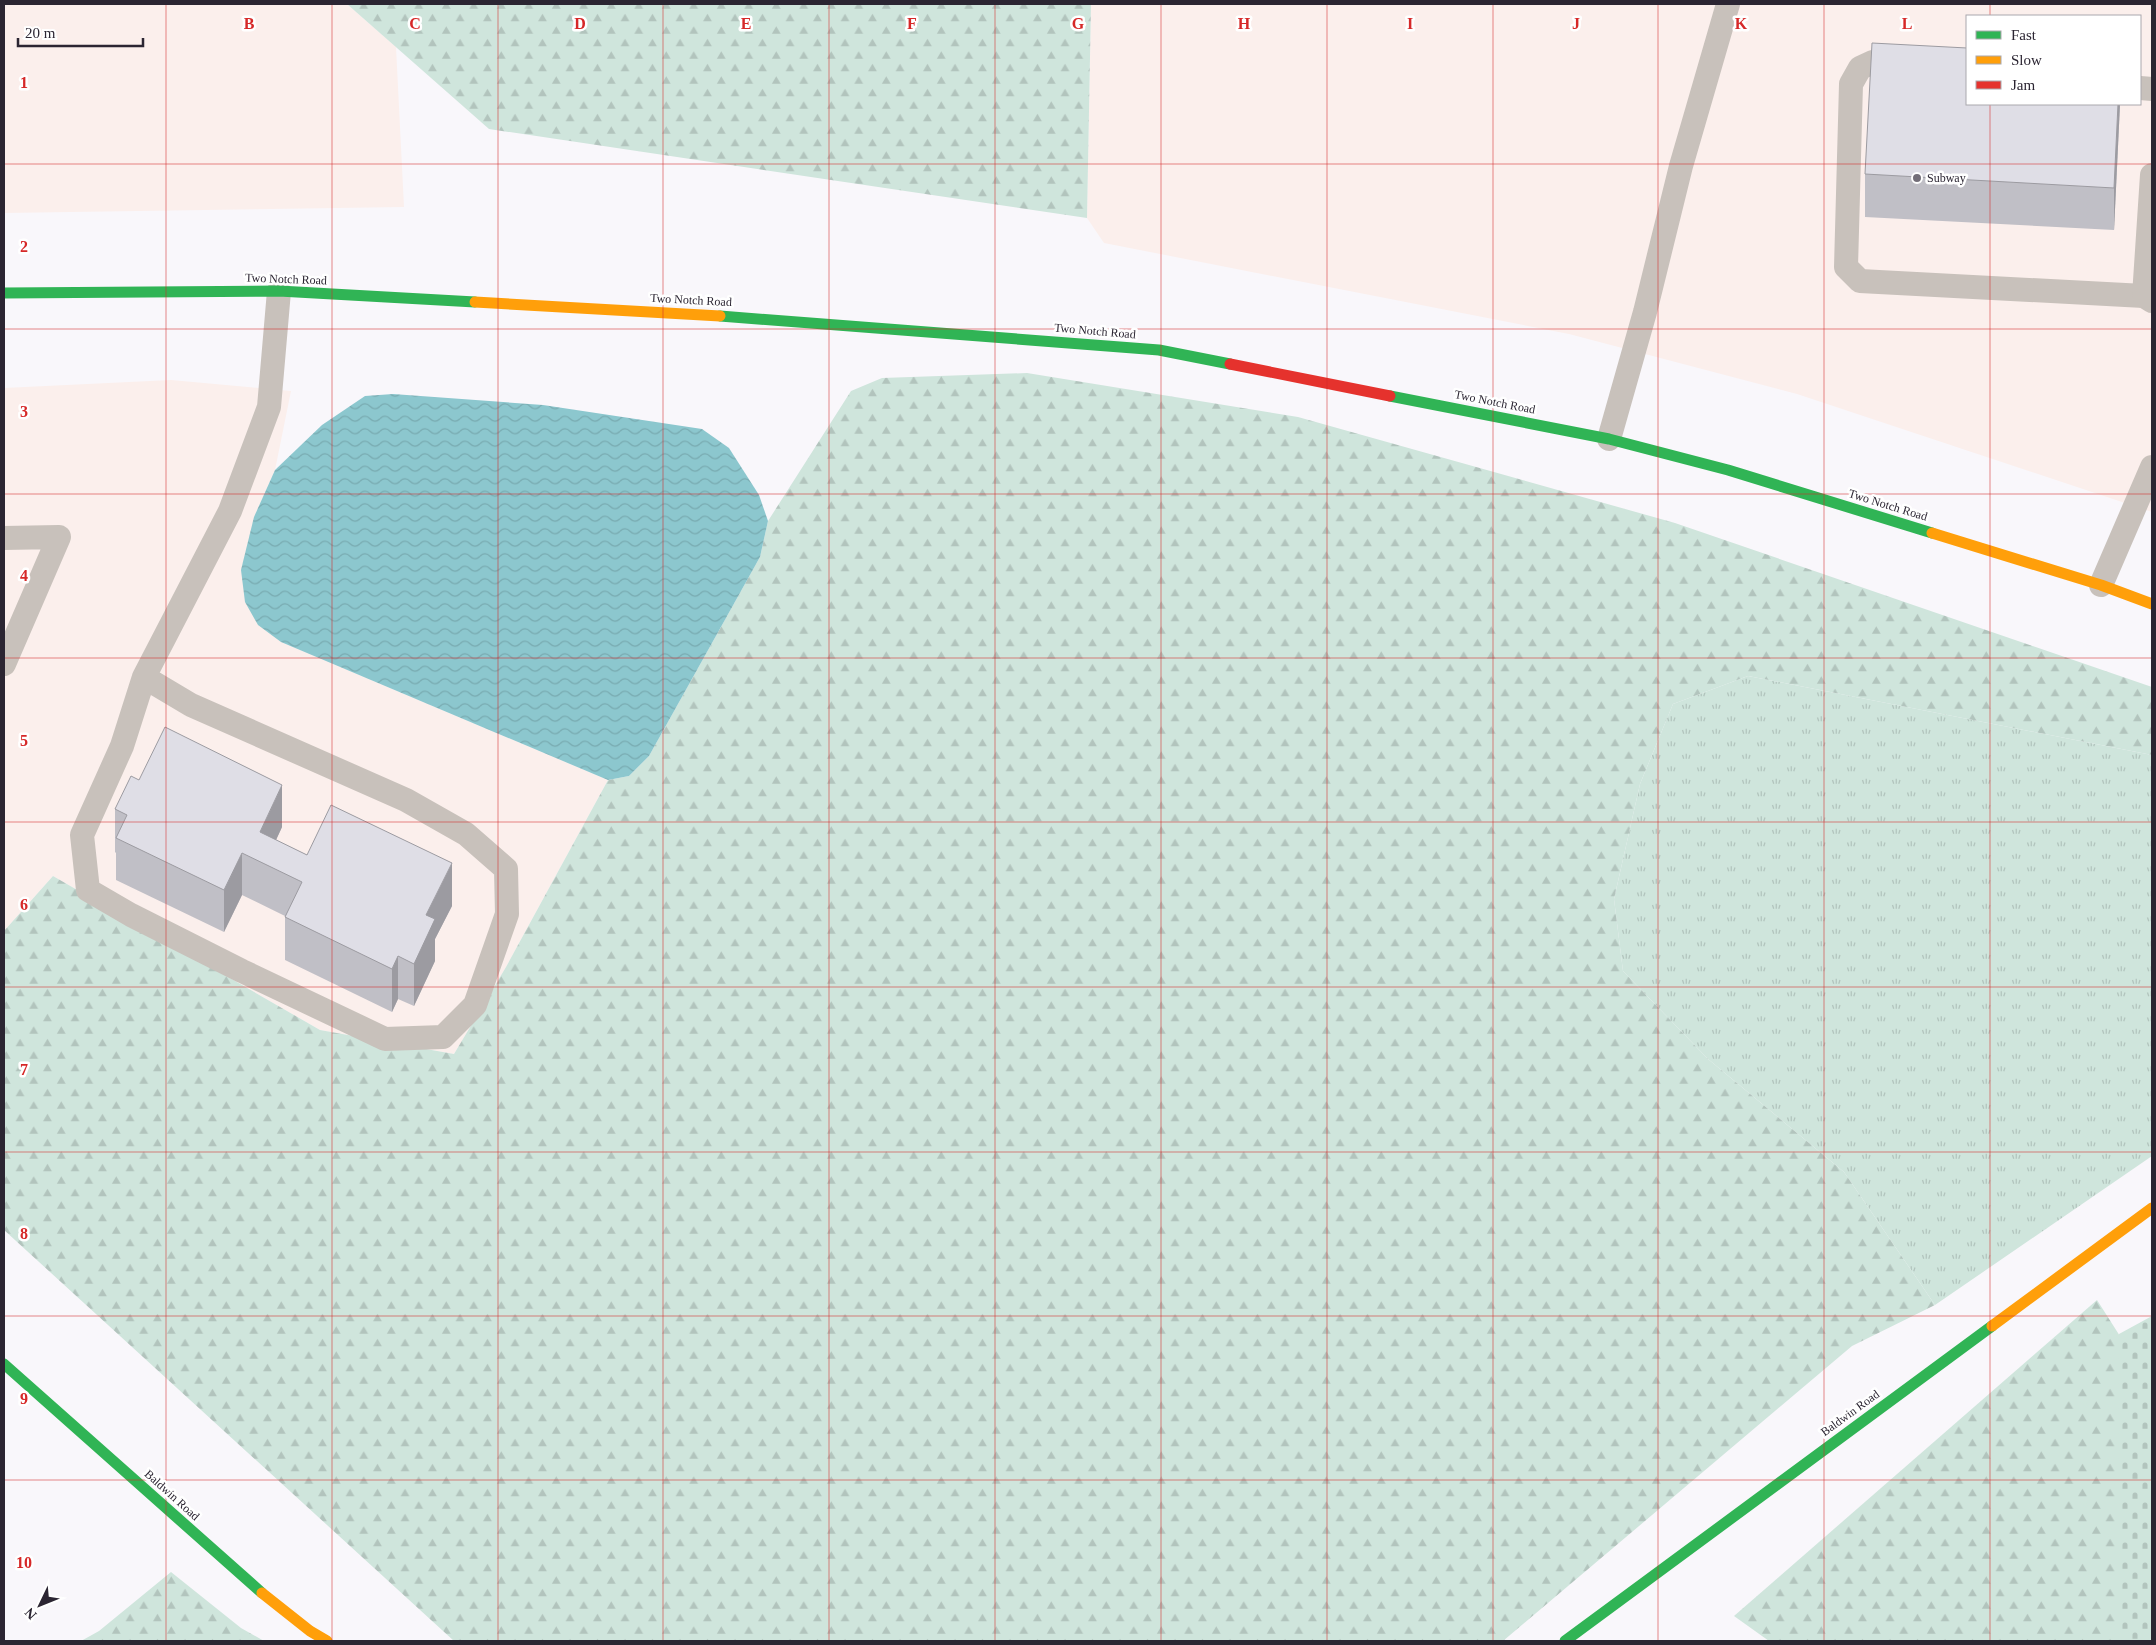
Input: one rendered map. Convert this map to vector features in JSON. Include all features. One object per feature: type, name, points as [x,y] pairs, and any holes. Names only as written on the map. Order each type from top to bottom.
[{"type":"main road","name":"Two Notch Road","points":[[4,293],[279,291],[752,318],[1159,350],[1609,439],[1737,473],[2101,585],[2152,604]]},
{"type":"main road","name":"Baldwin Road","points":[[1565,1641],[2152,1208]]},
{"type":"main road","name":"Baldwin Road","points":[[4,1364],[249,1582],[327,1641]]},
{"type":"lane","points":[[1609,439],[1645,312],[1681,166],[1728,4]]},
{"type":"lane","points":[[1966,71],[1873,62],[1860,68],[1850,84],[1846,267],[1860,281],[2148,299],[2152,175]]},
{"type":"lane","points":[[144,677],[191,705],[406,800],[466,834],[506,869],[507,914],[475,1005],[442,1037],[385,1039],[131,915],[88,890],[82,835],[122,746],[144,677],[230,511],[268,407],[279,291]]},
{"type":"lane","points":[[2101,585],[2152,467]]},
{"type":"lane","points":[[4,538],[59,537],[4,664]]},
{"type":"shaded area","points":[[4,4],[347,4],[396,47],[404,207],[4,213]]},
{"type":"shaded area","points":[[1091,4],[2152,4],[2152,512],[1797,394],[1569,334],[1104,243],[1087,218]]},
{"type":"shaded area","points":[[171,380],[291,391],[275,470],[254,517],[281,642],[608,780],[506,967],[454,1054],[320,1030],[53,876],[4,931],[4,388]]},
{"type":"green space","points":[[347,4],[1091,4],[1087,218],[489,129]]},
{"type":"green space","points":[[1027,373],[1298,417],[1675,523],[2152,687],[2152,755],[1748,676],[1673,704],[1640,784],[1614,899],[1623,971],[1708,1059],[1844,1172],[1935,1305],[1852,1346],[1503,1641],[454,1641],[4,1230],[4,931],[53,876],[320,1030],[454,1054],[506,967],[608,780],[629,776],[649,756],[760,557],[768,521],[851,391],[882,378]]},
{"type":"green space","points":[[1748,676],[2152,755],[2152,1156],[1935,1305],[1844,1172],[1708,1059],[1623,971],[1614,899],[1640,784],[1673,704]]},
{"type":"green space","points":[[2097,1300],[2132,1355],[2123,1641],[1769,1641],[1734,1616]]},
{"type":"green space","points":[[2152,1316],[2152,1641],[2118,1641],[2119,1334]]},
{"type":"green space","points":[[171,1572],[241,1628],[264,1641],[81,1641],[99,1631]]},
{"type":"water","points":[[393,394],[543,405],[702,429],[729,448],[759,495],[768,521],[760,557],[649,756],[629,776],[608,780],[281,642],[258,625],[245,602],[241,570],[254,517],[275,470],[322,425],[365,396]]},
{"type":"building","points":[[1872,43],[1966,48],[1966,105],[2118,105],[2114,188],[1865,174]]},
{"type":"building","points":[[165,727],[282,785],[260,832],[307,855],[331,805],[452,863],[426,915],[435,919],[414,964],[398,956],[392,969],[285,917],[302,882],[242,853],[224,890],[116,838],[127,815],[115,809],[131,776],[139,780]]},
{"type":"traffic: fast","points":[[4,293],[279,291],[475,302]]},
{"type":"traffic: fast","points":[[720,316],[1159,350],[1230,364]]},
{"type":"traffic: fast","points":[[1390,396],[1609,439],[1728,470],[1932,533]]},
{"type":"traffic: fast","points":[[1565,1641],[1992,1326]]},
{"type":"traffic: fast","points":[[4,1364],[262,1593]]},
{"type":"traffic: slow","points":[[475,302],[720,316]]},
{"type":"traffic: slow","points":[[1932,533],[2101,585],[2152,604]]},
{"type":"traffic: slow","points":[[1992,1326],[2152,1208]]},
{"type":"traffic: slow","points":[[262,1593],[310,1631],[327,1641]]},
{"type":"traffic: jam","points":[[1230,364],[1390,396]]},
{"type":"place","name":"Subway","points":[[1917,178]]}]
